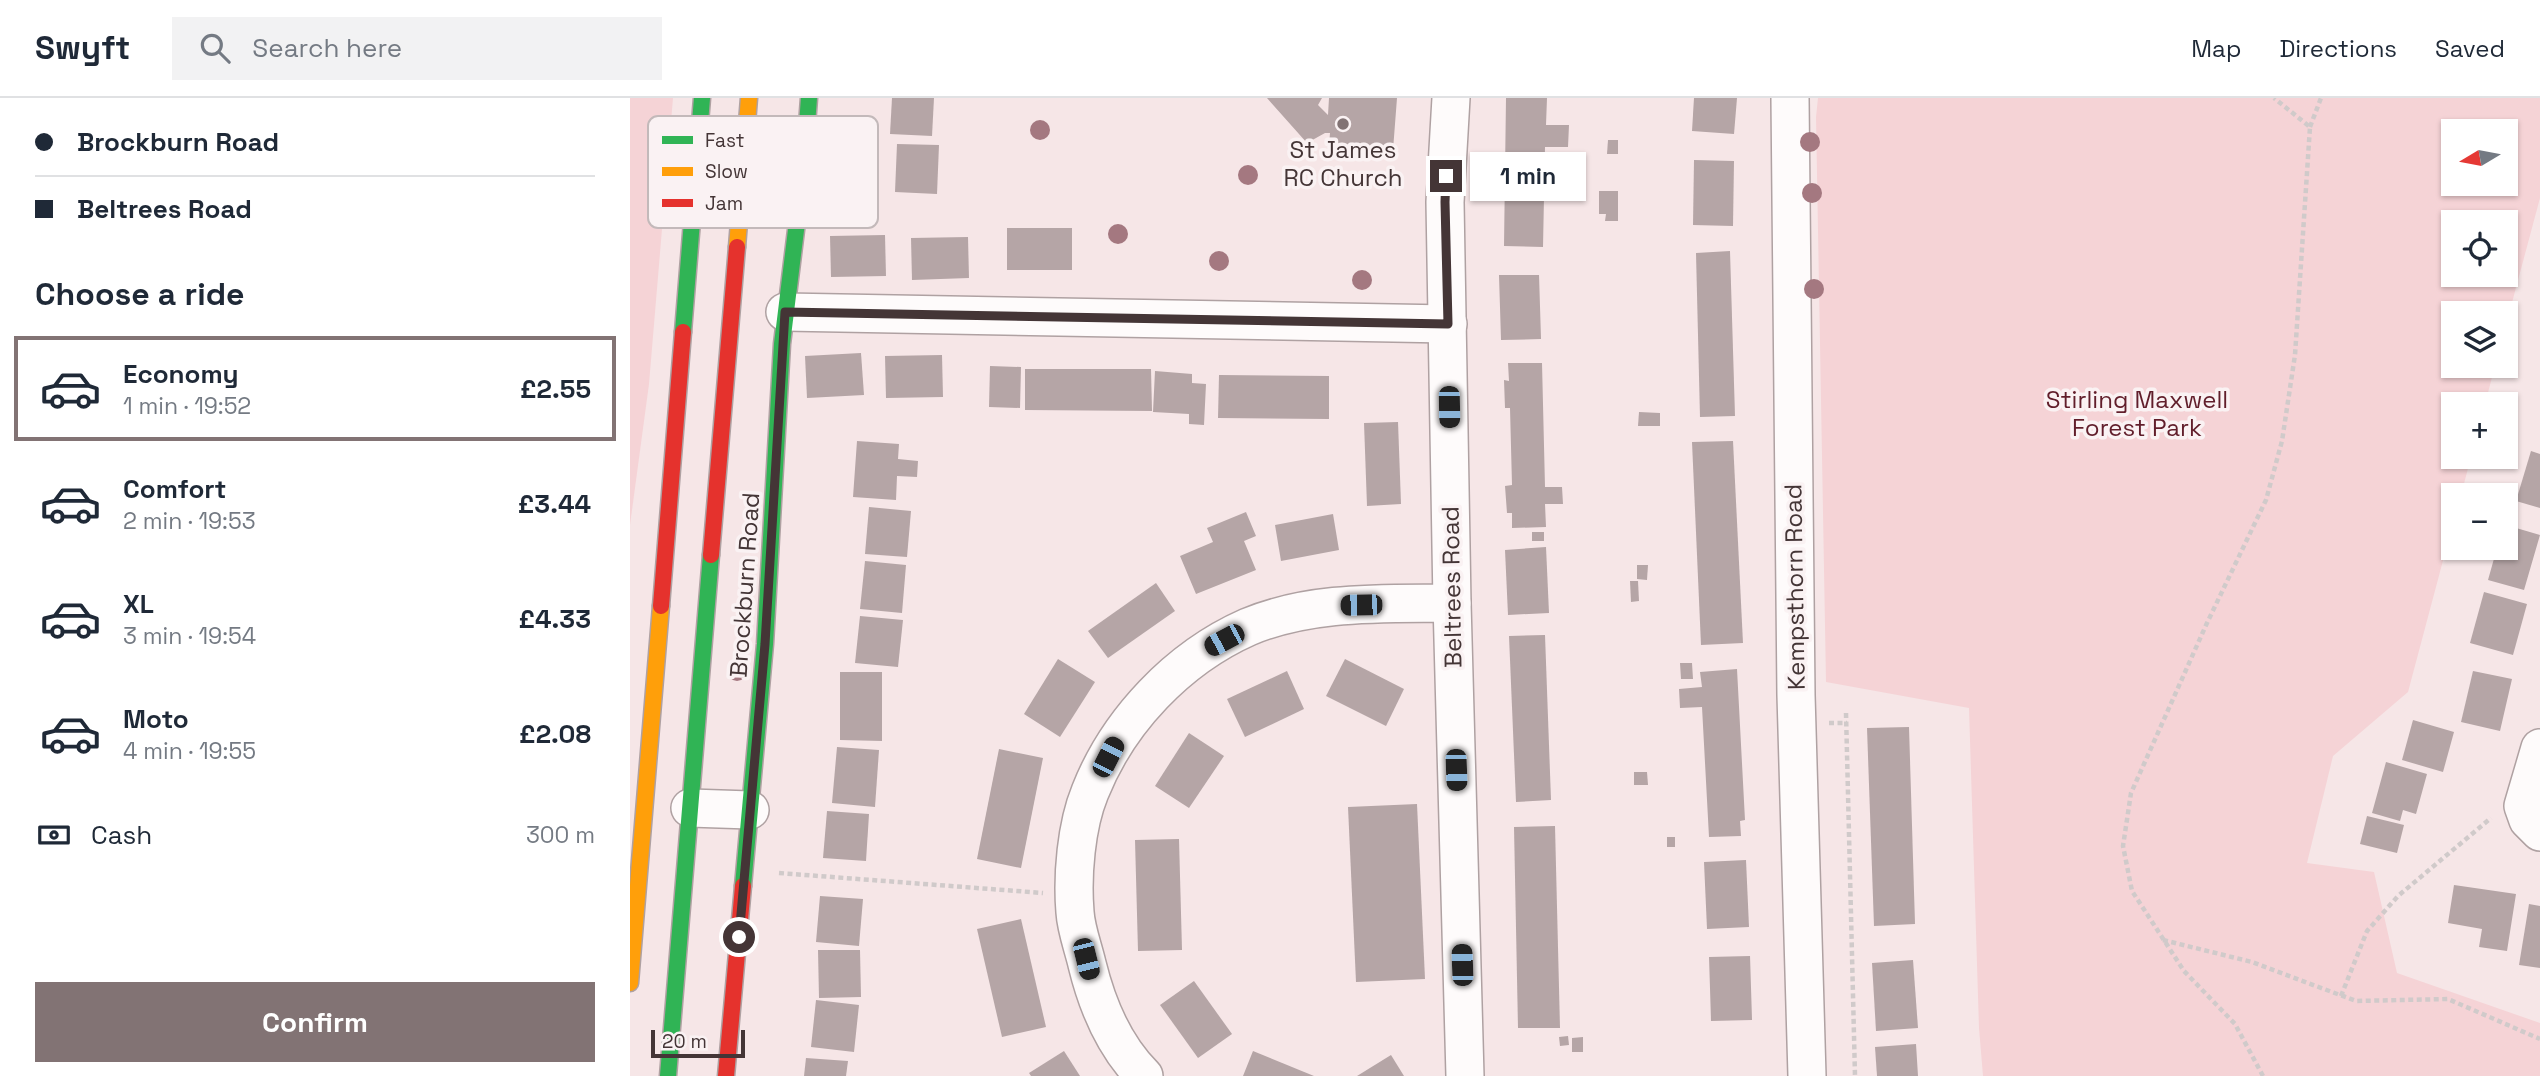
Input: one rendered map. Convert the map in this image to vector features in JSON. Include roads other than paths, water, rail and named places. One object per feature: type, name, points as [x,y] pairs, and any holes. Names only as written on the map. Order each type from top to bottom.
[{"type":"street","points":[[701,116],[702,98]]},
{"type":"street","name":"Brockburn Road","points":[[748,116],[749,98]]},
{"type":"street","name":"Brockburn Road","points":[[808,116],[809,98]]},
{"type":"street","name":"Beltrees Road","points":[[1451,98],[1445,202],[1452,603],[1465,1076]]},
{"type":"street","name":"Kempsthorn Road","points":[[1790,98],[1796,721],[1807,1076]]},
{"type":"street","points":[[630,983],[691,228]]},
{"type":"street","name":"Brockburn Road","points":[[668,1076],[738,228]]},
{"type":"street","name":"Brockburn Road","points":[[726,1076],[765,644],[785,312],[796,228]]},
{"type":"street","points":[[785,312],[1448,324]]},
{"type":"street","points":[[1144,1076],[1111,1031],[1091,982],[1075,914],[1076,849],[1089,793],[1118,738],[1153,695],[1199,654],[1248,627],[1292,614],[1338,605],[1452,603]]},
{"type":"street","points":[[2532,819],[2540,748]]},
{"type":"street","points":[[690,808],[750,810]]},
{"type":"place","name":"St James RC Church","points":[[1343,124]]},
{"type":"park label","name":"Stirling Maxwell Forest Park","points":[[2137,414]]}]
